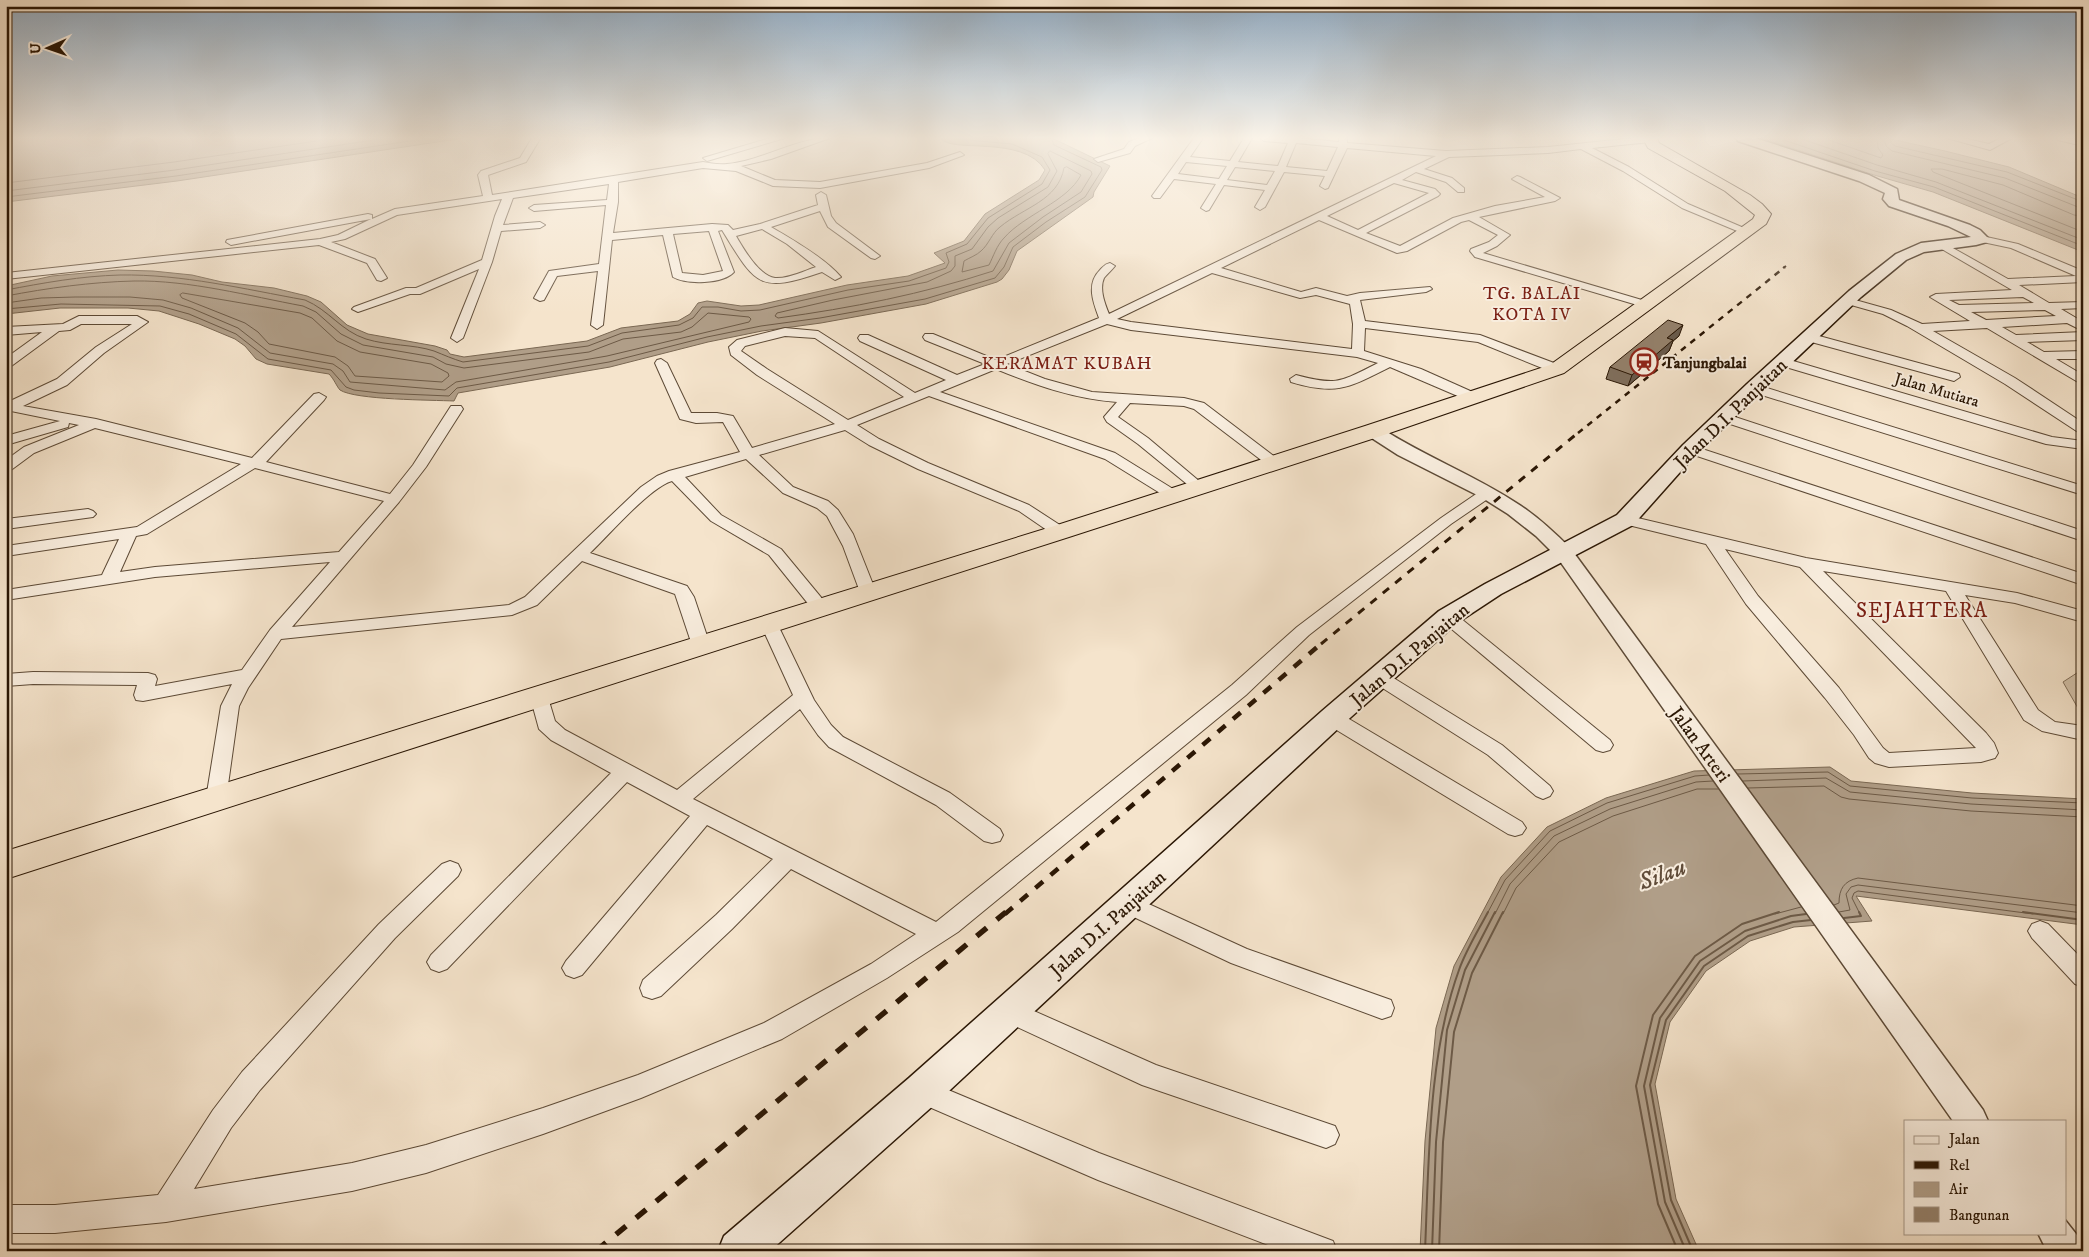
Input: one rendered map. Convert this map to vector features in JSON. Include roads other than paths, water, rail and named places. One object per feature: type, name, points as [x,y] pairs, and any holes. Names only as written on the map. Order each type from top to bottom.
[{"type":"highway","points":[[6,865],[1060,532],[1373,431],[1565,365],[1760,221],[1763,214],[1760,208],[1741,197]]},
{"type":"main road","points":[[1891,197],[1890,199],[1894,203],[1944,220],[1970,231],[1982,239]]},
{"type":"main road","name":"Jalan D.I. Panjaitan","points":[[739,1251],[922,1091],[1332,718],[1448,617],[1493,588],[1625,520],[1690,449],[1754,388],[1848,301],[1901,257],[1921,248],[1976,242],[1982,239]]},
{"type":"street","points":[[117,263],[191,247],[500,197]]},
{"type":"street","points":[[456,338],[487,262],[508,197]]},
{"type":"street","points":[[597,325],[613,197]]},
{"type":"street","points":[[822,197],[826,216],[832,225],[875,256]]},
{"type":"street","points":[[1206,208],[1213,197]]},
{"type":"street","points":[[1260,207],[1265,197]]},
{"type":"street","points":[[276,634],[512,610],[530,601],[652,484],[674,474],[846,426],[1106,320],[1358,197]]},
{"type":"street","points":[[1358,234],[1430,197]]},
{"type":"street","points":[[1317,216],[1397,250],[1421,240],[1457,220],[1495,209],[1555,198],[1552,197]]},
{"type":"street","points":[[1670,197],[1685,206],[1746,231]]},
{"type":"street","points":[[534,208],[613,202]]},
{"type":"street","points":[[730,234],[763,226],[824,206]]},
{"type":"street","points":[[6,276],[320,242],[341,237],[388,214]]},
{"type":"street","points":[[1470,216],[1505,235],[1493,244],[1475,251],[1479,255],[1648,305]]},
{"type":"street","points":[[497,228],[540,225]]},
{"type":"street","points":[[763,226],[789,241],[835,277]]},
{"type":"street","points":[[608,237],[712,227],[726,228],[753,268],[769,281],[825,268]]},
{"type":"street","points":[[712,227],[729,272]]},
{"type":"street","points":[[667,231],[675,271],[680,278],[689,279],[724,275],[729,272],[753,268]]},
{"type":"street","points":[[1982,239],[2014,246],[2083,275]]},
{"type":"street","points":[[211,253],[235,240]]},
{"type":"street","points":[[320,242],[371,261],[381,278]]},
{"type":"street","points":[[1944,246],[2083,327]]},
{"type":"street","points":[[358,309],[410,290],[418,293],[487,262]]},
{"type":"street","points":[[1106,320],[1100,306],[1097,290],[1099,277],[1110,266]]},
{"type":"street","points":[[540,298],[552,273],[604,267]]},
{"type":"street","points":[[1211,269],[1300,295],[1316,291],[1356,302],[1359,324],[1358,353]]},
{"type":"street","points":[[2007,282],[2083,279]]},
{"type":"street","points":[[1350,300],[1360,296],[1426,289]]},
{"type":"street","points":[[2025,293],[1936,297],[2080,377]]},
{"type":"street","points":[[1848,301],[1887,312],[1921,328],[2010,381],[2083,429]]},
{"type":"street","points":[[1957,309],[2083,304]]},
{"type":"street","points":[[6,331],[66,327],[82,319],[137,320],[142,322],[100,350],[62,382],[8,408]]},
{"type":"street","points":[[1921,328],[2069,319]]},
{"type":"street","points":[[1106,320],[1131,326],[1358,353],[1390,362],[1472,397]]},
{"type":"street","points":[[1359,324],[1480,339],[1557,368]]},
{"type":"street","points":[[6,364],[56,328]]},
{"type":"street","points":[[914,398],[818,335],[785,332],[748,341],[735,347],[735,352],[762,372],[846,426],[898,455],[1024,508],[1060,532]]},
{"type":"street","points":[[2014,339],[2083,336]]},
{"type":"street","points":[[928,337],[1040,382],[1091,396],[1184,402],[1199,406],[1274,463]]},
{"type":"street","points":[[1808,337],[1954,377]]},
{"type":"street","points":[[864,338],[957,380]]},
{"type":"street","points":[[2043,356],[2083,355]]},
{"type":"street","points":[[1296,379],[1318,386],[1335,387],[1390,362]]},
{"type":"street","name":"Jalan Mutiara","points":[[1783,362],[2052,441],[2083,445]]},
{"type":"street","points":[[661,363],[685,416],[695,419],[716,416],[728,419],[748,453],[794,494],[826,506],[833,512],[843,531],[868,592]]},
{"type":"street","points":[[1754,388],[2083,491]]},
{"type":"street","points":[[929,392],[1110,456],[1186,490]]},
{"type":"street","points":[[6,551],[130,534],[145,529],[256,463],[319,397]]},
{"type":"street","points":[[1126,399],[1111,417],[1112,420],[1143,441],[1186,490]]},
{"type":"street","points":[[8,408],[96,423],[394,499]]},
{"type":"street","points":[[216,799],[230,706],[247,675],[276,634],[394,499],[419,466],[456,410]]},
{"type":"street","points":[[1723,418],[2083,536]]},
{"type":"street","points":[[6,441],[78,419]]},
{"type":"street","points":[[6,467],[29,450],[96,423]]},
{"type":"street","name":"Jalan Arteri","points":[[1373,431],[1404,452],[1487,493],[1515,510],[1543,532],[1564,553],[1964,1111]]},
{"type":"street","points":[[1690,449],[2083,580]]},
{"type":"street","points":[[674,474],[716,518],[774,552],[820,607]]},
{"type":"street","points":[[6,1219],[54,1218],[166,1208],[352,1177],[426,1159],[642,1086],[773,1030],[879,971],[937,934],[1239,690],[1303,630],[1487,493]]},
{"type":"street","points":[[6,524],[88,514]]},
{"type":"street","points":[[1625,520],[1806,564],[2018,598],[2083,617]]},
{"type":"street","points":[[109,578],[130,534]]},
{"type":"street","points":[[1712,542],[1752,600],[1832,693],[1861,730],[1876,753],[1882,758],[1889,760],[1953,757],[1988,753],[1987,748],[1979,738],[1806,564]]},
{"type":"street","points":[[579,555],[681,590],[686,598],[700,645]]},
{"type":"street","points":[[6,595],[155,572],[345,556]]},
{"type":"street","points":[[1951,586],[2031,715],[2039,724],[2083,733]]},
{"type":"street","points":[[1448,617],[1603,745]]},
{"type":"street","points":[[769,623],[817,722],[836,742],[943,799],[992,835]]},
{"type":"street","points":[[6,680],[32,678],[148,679],[143,695],[247,675]]},
{"type":"street","points":[[1380,678],[1488,744],[1544,791]]},
{"type":"street","points":[[539,696],[546,724],[558,735],[624,772],[937,934]]},
{"type":"street","points":[[678,800],[804,697]]},
{"type":"street","points":[[1332,718],[1515,828]]},
{"type":"street","points":[[439,962],[624,772]]},
{"type":"street","points":[[574,968],[704,814]]},
{"type":"street","points":[[652,988],[724,922],[789,857]]},
{"type":"street","points":[[166,1208],[222,1118],[251,1082],[386,931],[450,870]]},
{"type":"street","points":[[1129,904],[1231,953],[1382,1008]]},
{"type":"street","points":[[2040,931],[2083,977]]},
{"type":"street","points":[[1009,1011],[1151,1076],[1326,1135]]},
{"type":"street","points":[[922,1091],[1098,1166],[1323,1251]]},
{"type":"street","points":[[2056,1234],[2068,1251]]},
{"type":"water","points":[[6,197],[49,197],[6,202]]},
{"type":"water","points":[[1013,197],[1093,197],[1017,251],[1009,270],[997,282],[926,304],[821,323],[762,331],[708,342],[610,367],[458,393],[454,401],[377,398],[348,393],[340,390],[329,374],[267,364],[256,359],[245,346],[235,339],[199,324],[159,311],[128,308],[60,308],[6,314],[6,286],[52,276],[118,270],[153,271],[274,288],[307,296],[321,302],[347,325],[368,334],[435,346],[447,350],[450,354],[464,357],[587,341],[621,328],[678,321],[690,314],[698,303],[707,301],[741,306],[759,305],[847,285],[908,276],[945,263],[934,253],[964,241],[985,214]]},
{"type":"water","points":[[1945,197],[2080,197],[2083,198],[2083,252]]},
{"type":"water","name":"Silau","points":[[1830,767],[1851,781],[1972,793],[2083,799],[2083,925],[1856,896],[1872,921],[1794,927],[1750,941],[1706,971],[1670,1022],[1655,1084],[1676,1199],[1699,1251],[1420,1251],[1425,1141],[1436,1028],[1454,966],[1501,877],[1547,827],[1606,798],[1694,771]]},
{"type":"railway","points":[[1578,433],[1785,267]]},
{"type":"railway","points":[[1321,644],[1579,432]]},
{"type":"railway","points":[[1005,914],[1322,643]]},
{"type":"railway","points":[[596,1251],[1006,912]]},
{"type":"place","name":"Tanjungbalai","points":[[1644,362]]},
{"type":"district","name":"TG. BALAI KOTA IV","points":[[1532,303]]},
{"type":"district","name":"KERAMAT KUBAH","points":[[1067,363]]},
{"type":"district","name":"SEJAHTERA","points":[[1922,610]]}]
